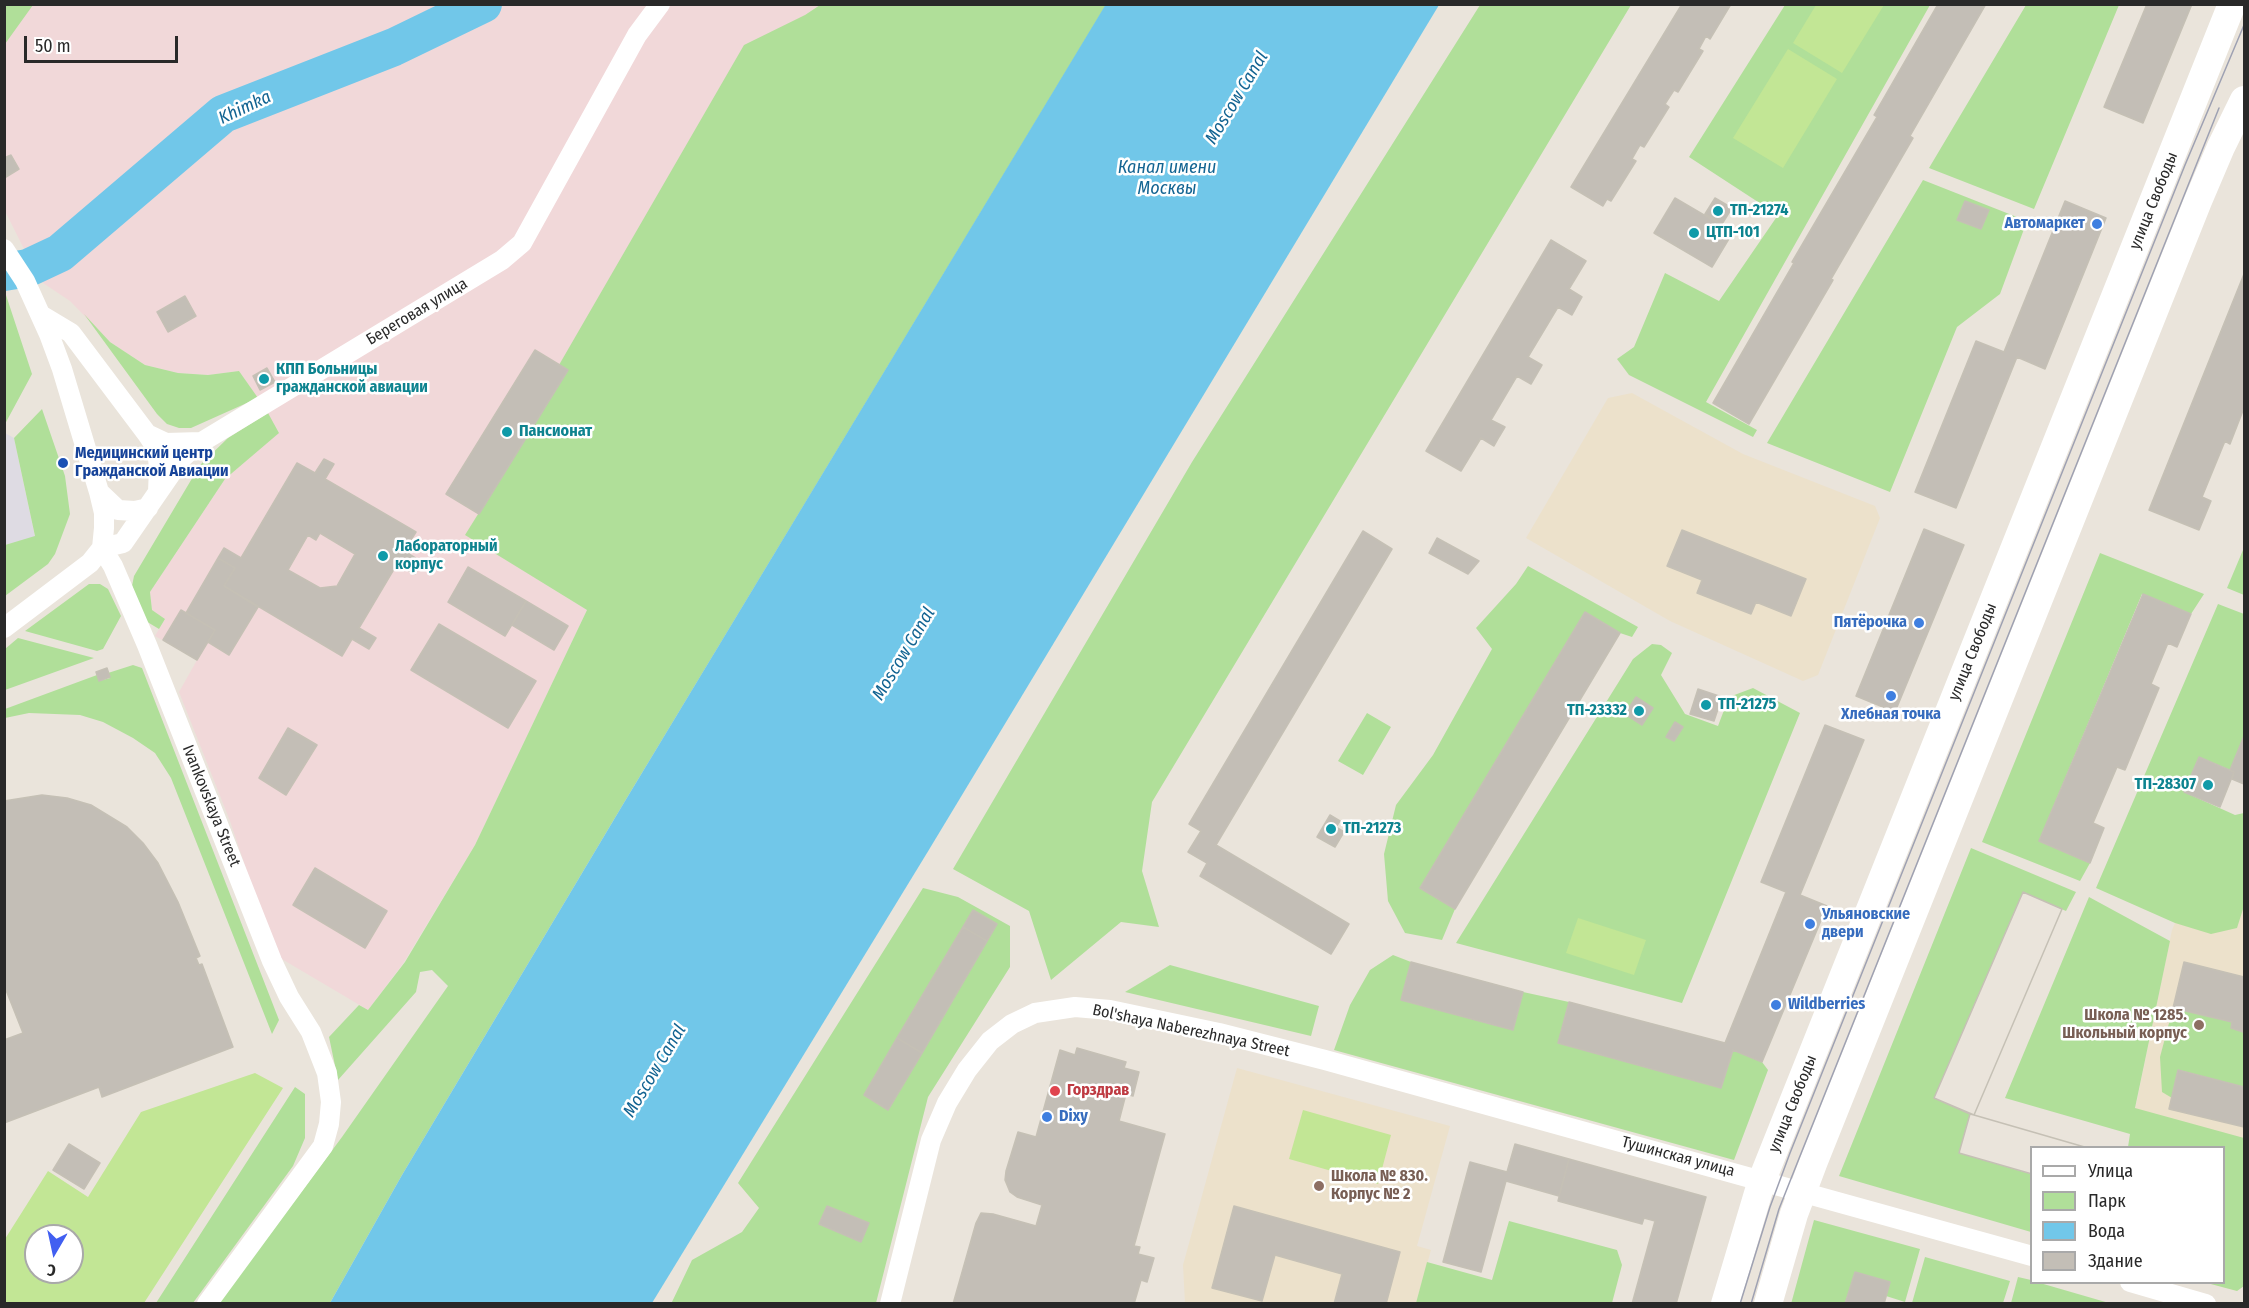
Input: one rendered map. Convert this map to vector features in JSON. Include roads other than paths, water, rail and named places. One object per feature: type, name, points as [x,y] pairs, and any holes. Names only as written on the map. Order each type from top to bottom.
[{"type":"main road","name":"улица Свободы","points":[[1725,1304],[1762,1180],[2230,8]]},
{"type":"main road","points":[[1768,1304],[1802,1193],[2198,201],[2244,100]]},
{"type":"street","name":"Береговая улица","points":[[102,548],[123,543],[181,459],[201,442],[502,261],[522,243],[637,35],[660,4]]},
{"type":"street","points":[[4,628],[90,563],[102,548],[104,538],[104,513],[99,492],[62,369],[25,281],[7,253]]},
{"type":"street","points":[[41,315],[71,333],[157,450],[159,468],[153,501],[135,511],[118,510],[99,492]]},
{"type":"street","points":[[147,434],[165,443],[201,442]]},
{"type":"street","name":"Ivankovskaya Street","points":[[102,548],[113,566],[147,645],[272,961],[289,997],[310,1032],[327,1073],[331,1102],[329,1124],[323,1146],[207,1304]]},
{"type":"street","name":"Bol'shaya Naberezhnaya Street","points":[[890,1304],[931,1140],[947,1103],[967,1070],[990,1041],[1012,1024],[1035,1013],[1050,1010],[1075,1007],[1110,1010],[1219,1033],[1325,1060]]},
{"type":"street","name":"Тушинская улица","points":[[1325,1060],[2030,1256]]},
{"type":"street","points":[[2137,1284],[2206,1304]]},
{"type":"water","name":"Канал имени Москвы","points":[[1106,4],[1439,5],[927,853],[652,1303],[330,1303],[402,1175],[625,801]]},
{"type":"waterway","name":"Khimka","points":[[4,272],[28,268],[60,253],[223,114],[394,47],[483,4]]},
{"type":"tram line","points":[[1740,1304],[1770,1207],[1790,1153],[2185,165],[2244,25]]},
{"type":"tram line","points":[[1751,1304],[1779,1209],[2219,108]]},
{"type":"place","name":"ТП-21274","points":[[1718,211]]},
{"type":"place","name":"Автомаркет","points":[[2097,224]]},
{"type":"place","name":"ЦТП-101","points":[[1694,233]]},
{"type":"place","name":"КПП Больницы гражданской авиации","points":[[264,379]]},
{"type":"place","name":"Пансионат","points":[[507,432]]},
{"type":"place","name":"Медицинский центр Гражданской Авиации","points":[[63,463]]},
{"type":"place","name":"Лабораторный корпус","points":[[383,556]]},
{"type":"place","name":"Пятёрочка","points":[[1919,623]]},
{"type":"place","name":"Хлебная точка","points":[[1891,696]]},
{"type":"place","name":"ТП-21275","points":[[1706,705]]},
{"type":"place","name":"ТП-23332","points":[[1639,711]]},
{"type":"place","name":"ТП-28307","points":[[2208,785]]},
{"type":"place","name":"ТП-21273","points":[[1331,829]]},
{"type":"place","name":"Ульяновские двери","points":[[1810,924]]},
{"type":"place","name":"Wildberries","points":[[1776,1005]]},
{"type":"place","name":"Школа № 1285. Школьный корпус","points":[[2199,1025]]},
{"type":"place","name":"Горздрав","points":[[1055,1091]]},
{"type":"place","name":"Dixy","points":[[1047,1117]]},
{"type":"place","name":"Школа № 830. Корпус № 2","points":[[1319,1186]]},
{"type":"water label","name":"Moscow Canal","points":[[1237,98]]},
{"type":"water label","name":"Moscow Canal","points":[[904,654]]},
{"type":"water label","name":"Moscow Canal","points":[[655,1071]]}]
